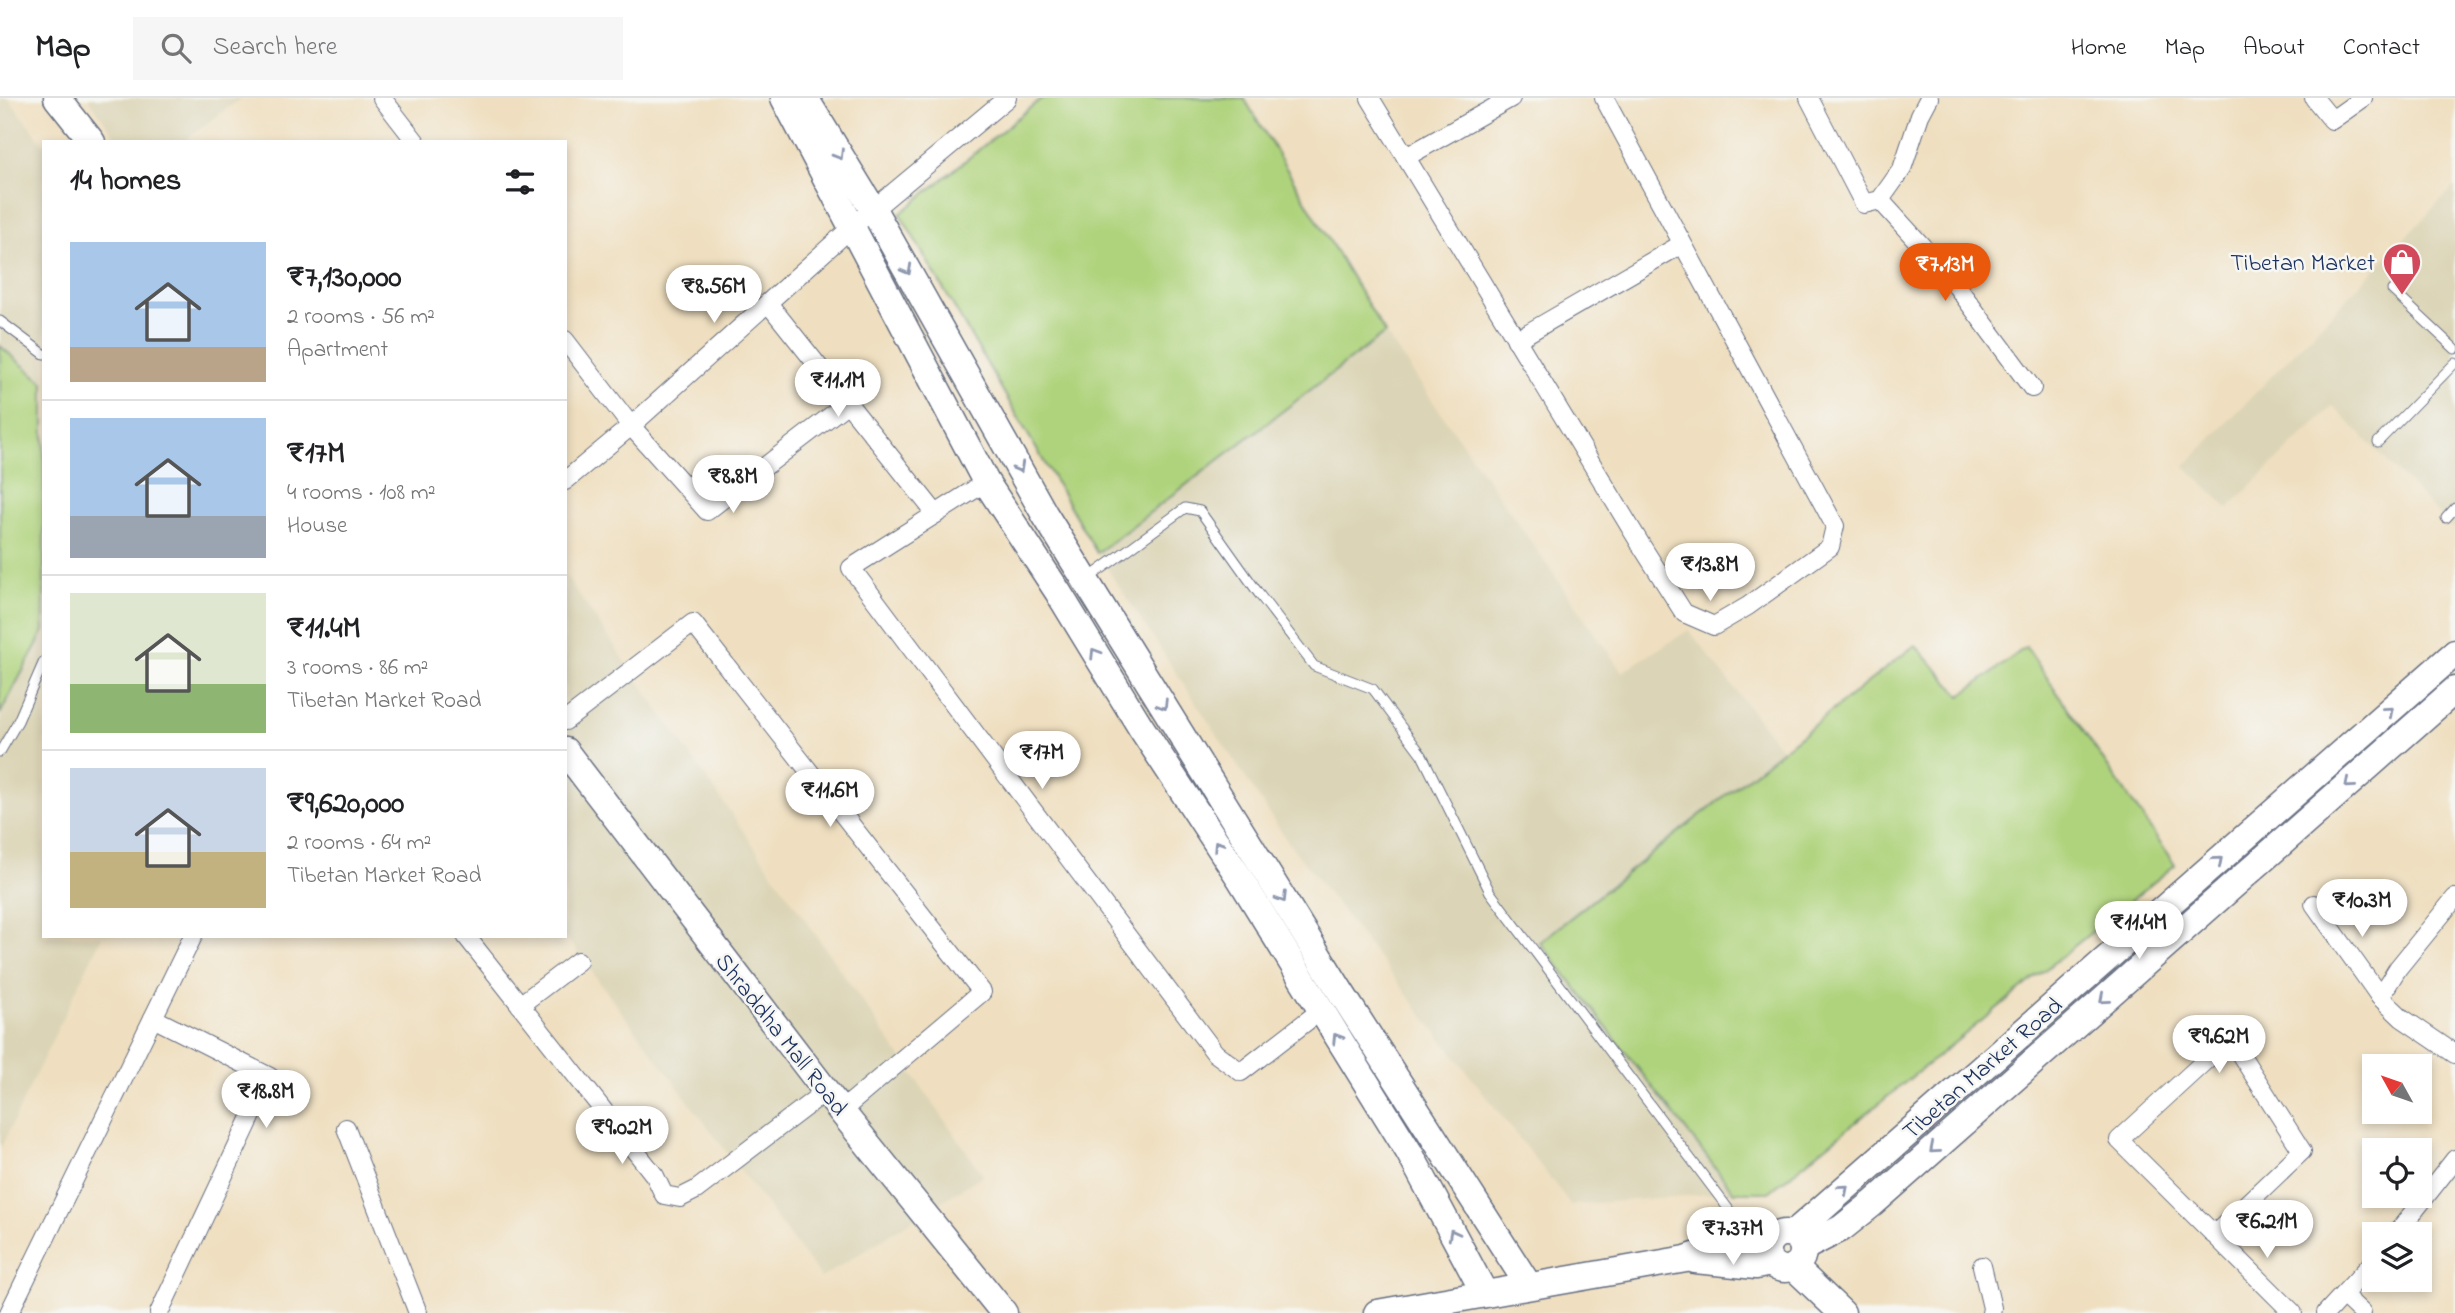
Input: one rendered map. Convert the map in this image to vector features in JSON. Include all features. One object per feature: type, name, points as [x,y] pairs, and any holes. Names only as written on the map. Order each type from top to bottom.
[{"type":"street","points":[[57,98],[90,140]]},
{"type":"street","points":[[382,98],[414,140]]},
{"type":"street","points":[[784,98],[986,482],[1239,877],[1409,1152],[1485,1294]]},
{"type":"street","points":[[805,98],[874,211],[1045,515],[1342,995],[1529,1286]]},
{"type":"street","points":[[567,479],[631,426],[852,227],[1007,98]]},
{"type":"street","points":[[1370,98],[1684,613],[1714,626],[1748,606],[1830,547],[1835,526],[1604,98]]},
{"type":"street","points":[[1406,157],[1511,98]]},
{"type":"street","points":[[1810,98],[1864,204],[1880,200],[1902,169],[1920,115],[1929,98]]},
{"type":"street","points":[[2314,98],[2332,120],[2363,98]]},
{"type":"street","points":[[1880,200],[1949,276],[2032,388]]},
{"type":"street","points":[[1516,340],[1682,244]]},
{"type":"street","points":[[768,303],[936,514]]},
{"type":"street","points":[[567,343],[631,426],[707,511],[849,402]]},
{"type":"street","points":[[986,482],[851,568],[1215,1053],[1241,1072],[1320,1011]]},
{"type":"street","points":[[468,938],[654,1176],[664,1195],[680,1198],[833,1101],[982,992],[693,623],[567,719]]},
{"type":"street","name":"Tibetan Market Road","points":[[1780,1248],[2455,653]]},
{"type":"street","name":"Tibetan Market Road","points":[[1780,1248],[1842,1228],[1872,1204],[2455,690]]},
{"type":"street","name":"Shraddha Mall Road","points":[[567,754],[833,1101],[1004,1313]]},
{"type":"street","points":[[2380,997],[2398,968],[2455,898]]},
{"type":"street","points":[[2314,904],[2380,997],[2402,1018],[2455,1054]]},
{"type":"street","points":[[9,1313],[192,938]]},
{"type":"street","points":[[520,1005],[578,961]]},
{"type":"street","points":[[153,1018],[270,1077],[159,1313]]},
{"type":"street","points":[[2214,1235],[2302,1152],[2230,1038],[2119,1140],[2214,1235],[2293,1313]]},
{"type":"street","points":[[346,1128],[418,1313]]},
{"type":"street","points":[[2405,1222],[2455,1159]]},
{"type":"street","points":[[1377,1313],[1686,1259],[1780,1248],[1842,1313]]},
{"type":"street","points":[[1982,1266],[1991,1313]]},
{"type":"street","points":[[2326,1313],[2362,1274]]},
{"type":"street","points":[[2343,1295],[2362,1313]]},
{"type":"lane","points":[[2392,290],[2455,349]]},
{"type":"lane","points":[[0,321],[42,352]]},
{"type":"lane","points":[[2378,442],[2455,363]]},
{"type":"lane","points":[[1086,581],[1185,508],[1200,511],[1314,666],[1373,689],[1422,755],[1490,892],[1780,1248]]},
{"type":"lane","points":[[2446,518],[2454,510]]},
{"type":"lane","points":[[0,752],[18,721],[42,666]]},
{"type":"shaded area","points":[[0,98],[8,98],[42,142],[42,938],[101,938],[0,1149]]},
{"type":"shaded area","points":[[88,98],[241,98],[186,140],[118,140]]},
{"type":"shaded area","name":"Tibetan Market","points":[[2455,186],[2455,531],[2333,406],[2228,508],[2185,466]]},
{"type":"shaded area","points":[[1385,333],[1622,672],[1689,630],[1782,750],[1540,943],[1734,1192],[1571,1205],[1286,839],[1097,553]]},
{"type":"shaded area","points":[[567,578],[983,1175],[821,1278],[566,938]]},
{"type":"green space","points":[[1042,98],[1244,98],[1385,333],[1097,553],[900,214]]},
{"type":"green space","points":[[0,346],[42,381],[42,635],[0,714]]},
{"type":"green space","points":[[1915,645],[1961,696],[2026,647],[2175,865],[1769,1192],[1734,1192],[1540,942]]},
{"type":"place","name":"Tibetan Market","points":[[2402,296]]}]
